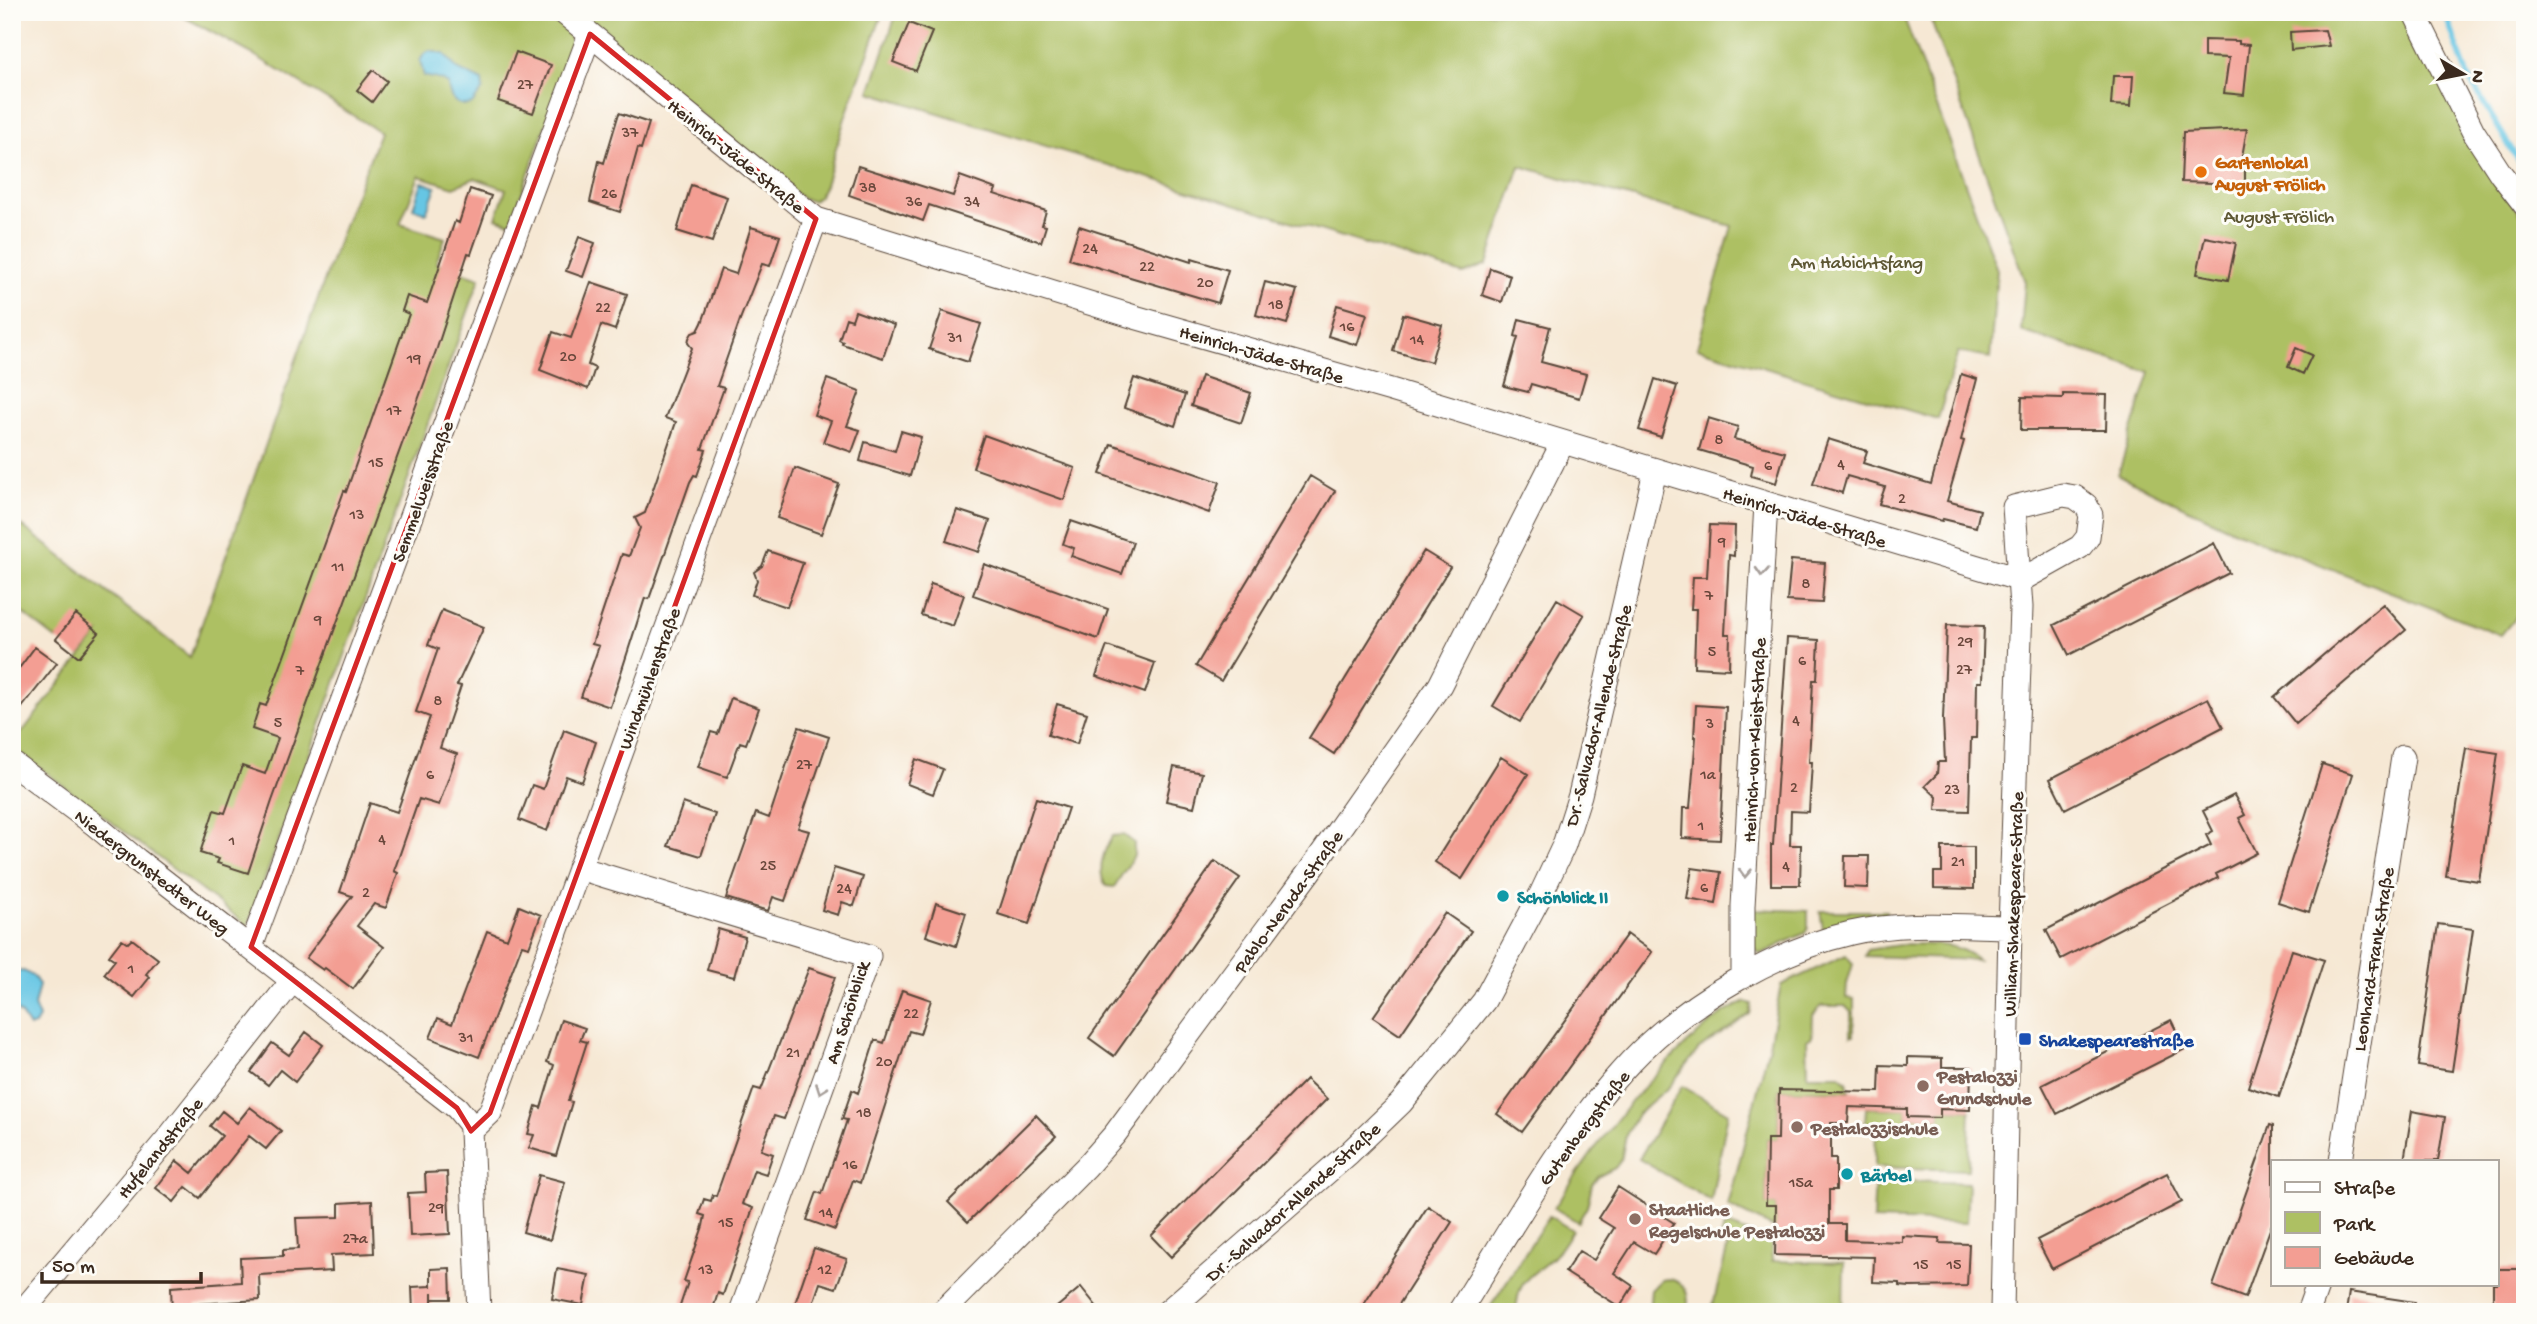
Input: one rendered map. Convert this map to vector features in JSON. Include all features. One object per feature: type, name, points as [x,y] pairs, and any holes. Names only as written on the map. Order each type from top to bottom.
[{"type":"street","name":"Heinrich-Jäde-Straße","points":[[563,12],[816,219],[1138,318],[1403,393],[2021,580]]},
{"type":"street","points":[[2414,12],[2473,131],[2525,205]]},
{"type":"street","name":"Semmelweisstraße","points":[[251,947],[590,34]]},
{"type":"street","name":"Windmühlenstraße","points":[[471,1131],[490,1113],[816,219]]},
{"type":"street","name":"Pablo-Neruda-Straße","points":[[942,1312],[1086,1167],[1115,1134],[1380,773],[1440,685],[1563,442]]},
{"type":"street","name":"Dr.-Salvador-Allende-Straße","points":[[1167,1312],[1349,1153],[1401,1103],[1484,1001],[1564,845],[1580,795],[1655,471]]},
{"type":"street","name":"Heinrich-von-Kleist-Straße","points":[[1743,977],[1743,906],[1766,504]]},
{"type":"street","name":"William-Shakespeare-Straße","points":[[2002,1312],[2021,580]]},
{"type":"street","name":"Leonhard-Frank-Straße","points":[[2341,1160],[2403,757]]},
{"type":"street","name":"Niedergrunstedter Weg","points":[[12,763],[293,980]]},
{"type":"street","name":"Am Schönblick","points":[[579,868],[869,956],[741,1312]]},
{"type":"street","name":"Gutenbergstraße","points":[[1459,1312],[1562,1150],[1594,1107],[1641,1051],[1693,1009],[1772,961],[1851,933],[1900,926],[2010,927]]},
{"type":"street","points":[[293,980],[457,1108],[470,1124],[479,1312]]},
{"type":"street","name":"Hufelandstraße","points":[[22,1312],[169,1138],[293,980]]},
{"type":"street","points":[[2308,1312],[2317,1286]]},
{"type":"highlighted area","points":[[590,34],[816,219],[490,1113],[471,1131],[457,1108],[251,947]]},
{"type":"green space","points":[[175,12],[549,12],[567,29],[571,39],[571,53],[511,223],[496,218],[506,189],[475,178],[454,187],[419,176],[400,224],[445,238],[436,263],[480,278],[248,926],[14,748],[13,744],[99,633],[56,639],[12,605],[12,518],[190,657],[380,132],[254,55]]},
{"type":"green space","points":[[578,12],[883,12],[845,118],[825,185],[813,201],[803,199]]},
{"type":"green space","name":"Am Habichtsfang","points":[[897,12],[1902,12],[1997,270],[1990,358],[1958,352],[1938,419],[1697,348],[1732,226],[1520,166],[1487,264],[1463,274],[870,92]]},
{"type":"green space","name":"August Frölich","points":[[1928,12],[2404,12],[2493,181],[2525,220],[2525,606],[2501,635],[2237,532],[2118,475],[2150,372],[2021,331],[2025,282]]},
{"type":"green space","points":[[1124,835],[1134,843],[1134,856],[1114,887],[1106,886],[1101,867],[1104,854],[1112,836]]},
{"type":"green space","points":[[1751,909],[1808,911],[1808,928],[1805,933],[1761,954],[1753,948]]},
{"type":"green space","points":[[1820,911],[1886,911],[1887,915],[1823,929]]},
{"type":"green space","points":[[1906,944],[1952,947],[1978,960],[1865,956],[1867,950]]},
{"type":"green space","points":[[1846,955],[1853,964],[1846,998],[1854,999],[1854,1035],[1851,1036],[1851,1012],[1845,1006],[1821,1006],[1813,1015],[1812,1037],[1807,1040],[1808,1075],[1840,1075],[1847,1081],[1849,1091],[1779,1090],[1778,1139],[1767,1139],[1766,1204],[1776,1205],[1776,1229],[1728,1206],[1768,1050],[1781,985]]},
{"type":"green space","points":[[1745,1002],[1752,1004],[1750,1014],[1699,1049],[1669,1087],[1637,1114],[1626,1135],[1621,1160],[1615,1168],[1599,1176],[1592,1184],[1587,1207],[1578,1222],[1554,1208],[1632,1100],[1668,1061],[1708,1025]]},
{"type":"green space","points":[[1682,1086],[1728,1113],[1711,1201],[1639,1159]]},
{"type":"green space","points":[[1866,1108],[1907,1109],[1907,1117],[1940,1118],[1940,1109],[1970,1110],[1968,1170],[1875,1167],[1876,1123],[1865,1123]]},
{"type":"green space","points":[[1875,1180],[1968,1183],[1966,1223],[1873,1220]]},
{"type":"green space","points":[[1549,1216],[1572,1230],[1558,1252],[1526,1279],[1519,1292],[1516,1312],[1487,1312]]},
{"type":"green space","points":[[1724,1226],[1771,1242],[1772,1261],[1844,1263],[1843,1312],[1711,1312],[1728,1246],[1719,1245]]},
{"type":"green space","points":[[1668,1279],[1679,1283],[1686,1290],[1687,1312],[1649,1312],[1651,1290],[1661,1280]]},
{"type":"water","points":[[430,51],[444,54],[457,69],[482,81],[483,89],[472,104],[462,105],[454,101],[448,84],[424,76],[420,61],[424,54]]},
{"type":"water","points":[[422,182],[436,187],[426,213],[413,208]]},
{"type":"water","points":[[24,971],[34,977],[39,985],[34,1006],[39,1018],[35,1025],[29,1027],[12,1006],[12,972]]},
{"type":"building","points":[[909,23],[932,32],[916,71],[893,62]]},
{"type":"building","points":[[2325,30],[2329,46],[2291,50],[2290,32]]},
{"type":"building","points":[[2204,40],[2239,41],[2239,44],[2249,45],[2244,95],[2224,93],[2229,58],[2204,57]]},
{"type":"building","points":[[516,52],[551,65],[533,113],[498,101]]},
{"type":"building","points":[[373,70],[387,81],[372,102],[357,90]]},
{"type":"building","points":[[2113,76],[2133,76],[2131,106],[2111,105]]},
{"type":"building","points":[[619,113],[649,123],[641,149],[638,148],[620,212],[590,202],[599,161],[604,163]]},
{"type":"building","points":[[2247,129],[2241,162],[2245,163],[2245,184],[2181,182],[2183,132]]},
{"type":"building","points":[[858,166],[953,196],[960,176],[996,189],[994,194],[1046,211],[1042,225],[1046,226],[1041,242],[929,205],[923,221],[849,195]]},
{"type":"building","points":[[691,185],[727,197],[712,242],[677,231]]},
{"type":"building","points":[[470,189],[491,196],[471,254],[468,253],[437,348],[248,873],[217,863],[219,859],[200,853],[214,810],[225,813],[242,766],[265,774],[278,738],[252,729],[260,704],[266,706],[344,491],[346,492],[409,314],[402,311],[407,296],[427,303],[455,221],[459,223]]},
{"type":"building","points":[[1079,226],[1191,262],[1192,259],[1228,270],[1218,303],[1069,259]]},
{"type":"building","points":[[751,227],[780,236],[770,266],[762,264],[741,317],[717,386],[724,388],[702,449],[706,450],[697,476],[694,475],[690,482],[649,599],[645,598],[610,707],[581,697],[599,646],[592,644],[622,554],[629,556],[640,528],[635,518],[645,513],[676,422],[665,418],[692,348],[688,343],[689,338],[692,333],[698,331],[702,323],[721,269],[736,274]]},
{"type":"building","points":[[579,237],[595,243],[583,277],[566,271]]},
{"type":"building","points":[[2205,237],[2236,243],[2228,280],[2197,274]]},
{"type":"building","points":[[1490,268],[1510,275],[1502,302],[1482,295]]},
{"type":"building","points":[[591,282],[627,294],[615,330],[601,325],[588,365],[595,368],[588,389],[540,370],[553,332],[571,338]]},
{"type":"building","points":[[1265,282],[1297,290],[1287,324],[1256,315]]},
{"type":"building","points":[[1337,305],[1367,314],[1357,345],[1328,336]]},
{"type":"building","points":[[855,311],[894,325],[883,358],[842,344],[839,340],[846,318],[852,320]]},
{"type":"building","points":[[942,311],[981,324],[968,362],[929,349]]},
{"type":"building","points":[[1403,314],[1442,325],[1431,362],[1393,351]]},
{"type":"building","points":[[1519,319],[1550,327],[1541,362],[1586,374],[1579,398],[1531,384],[1528,392],[1504,386],[1518,337],[1515,336]]},
{"type":"building","points":[[2296,348],[2312,355],[2303,374],[2288,367]]},
{"type":"building","points":[[1961,374],[1977,379],[1961,440],[1964,441],[1947,501],[1980,510],[1976,527],[1879,504],[1885,487],[1847,476],[1842,493],[1813,484],[1828,439],[1867,451],[1863,463],[1931,484]]},
{"type":"building","points":[[1201,376],[1251,393],[1241,423],[1191,406]]},
{"type":"building","points":[[1134,378],[1185,395],[1175,426],[1124,408]]},
{"type":"building","points":[[827,379],[860,391],[847,426],[860,430],[852,452],[823,442],[831,421],[814,415]]},
{"type":"building","points":[[1655,379],[1677,386],[1661,437],[1639,430]]},
{"type":"building","points":[[2063,394],[2107,395],[2106,430],[2021,430],[2022,397],[2063,398]]},
{"type":"building","points":[[1708,418],[1738,427],[1734,439],[1785,452],[1776,483],[1751,476],[1753,466],[1699,450]]},
{"type":"building","points":[[901,431],[921,437],[910,476],[860,461],[865,442],[895,451]]},
{"type":"building","points":[[984,435],[1075,468],[1064,500],[973,468]]},
{"type":"building","points":[[1111,444],[1220,482],[1209,513],[1100,474]]},
{"type":"building","points":[[795,468],[839,484],[821,534],[777,518]]},
{"type":"building","points":[[1310,476],[1335,491],[1221,681],[1196,666]]},
{"type":"building","points":[[957,510],[990,521],[979,552],[946,541]]},
{"type":"building","points":[[1071,521],[1133,542],[1122,574],[1071,556],[1074,548],[1063,544]]},
{"type":"building","points":[[1710,525],[1735,526],[1734,556],[1729,555],[1725,634],[1730,634],[1729,669],[1694,667],[1696,609],[1691,609],[1693,577],[1707,577]]},
{"type":"building","points":[[2214,543],[2229,573],[2069,655],[2054,625]]},
{"type":"building","points":[[768,551],[803,563],[787,607],[752,595],[757,580],[754,572],[762,566]]},
{"type":"building","points":[[1424,551],[1450,567],[1334,754],[1309,738]]},
{"type":"building","points":[[1791,560],[1825,563],[1822,603],[1787,601]]},
{"type":"building","points":[[984,564],[1108,609],[1098,639],[973,595]]},
{"type":"building","points":[[931,584],[964,595],[953,626],[921,615]]},
{"type":"building","points":[[1557,599],[1584,615],[1520,722],[1493,706]]},
{"type":"building","points":[[2383,604],[2406,630],[2296,724],[2274,697]]},
{"type":"building","points":[[442,610],[484,627],[457,685],[461,686],[440,748],[457,754],[439,805],[419,799],[394,871],[398,873],[386,908],[374,904],[357,926],[384,947],[353,989],[325,968],[323,970],[306,958],[352,896],[340,892],[370,803],[397,812],[430,717],[416,712],[438,649],[428,645]]},
{"type":"building","points":[[76,614],[99,633],[79,657],[56,639]]},
{"type":"building","points":[[1947,625],[1984,626],[1982,682],[1977,682],[1976,738],[1971,738],[1969,811],[1936,810],[1937,797],[1925,786],[1937,774],[1938,762],[1945,762],[1943,719]]},
{"type":"building","points":[[1787,638],[1819,640],[1817,680],[1813,680],[1809,812],[1791,811],[1790,845],[1801,845],[1800,885],[1771,885],[1771,845]]},
{"type":"building","points":[[1107,646],[1155,663],[1145,693],[1096,676]]},
{"type":"building","points":[[35,647],[57,663],[12,720],[12,661],[20,667]]},
{"type":"building","points":[[731,698],[759,708],[746,744],[740,742],[727,777],[698,767],[711,732],[718,734]]},
{"type":"building","points":[[2208,698],[2223,727],[2065,809],[2050,779]]},
{"type":"building","points":[[1057,704],[1087,713],[1077,744],[1048,735]]},
{"type":"building","points":[[1696,705],[1726,707],[1720,840],[1682,838],[1683,808],[1690,808]]},
{"type":"building","points":[[799,727],[829,737],[798,828],[809,831],[785,901],[773,897],[768,911],[726,898],[756,813],[769,818]]},
{"type":"building","points":[[564,730],[596,742],[582,782],[566,776],[547,831],[519,820],[532,785],[543,789]]},
{"type":"building","points":[[2466,748],[2498,753],[2479,881],[2446,876]]},
{"type":"building","points":[[1501,757],[1528,774],[1462,879],[1435,862]]},
{"type":"building","points":[[916,759],[943,769],[933,794],[907,784]]},
{"type":"building","points":[[2322,764],[2353,774],[2309,912],[2278,902]]},
{"type":"building","points":[[1174,767],[1202,773],[1194,807],[1166,801]]},
{"type":"building","points":[[2234,795],[2245,815],[2239,818],[2257,853],[2216,874],[2218,878],[2061,959],[2046,930],[2211,845],[2206,835],[2213,831],[2203,811]]},
{"type":"building","points":[[1036,798],[1068,808],[1029,924],[998,914]]},
{"type":"building","points":[[683,803],[715,814],[701,856],[668,846]]},
{"type":"building","points":[[1942,847],[1974,847],[1974,889],[1934,888],[1934,872],[1942,872]]},
{"type":"building","points":[[1845,856],[1869,856],[1868,888],[1844,887]]},
{"type":"building","points":[[1215,861],[1240,878],[1114,1056],[1089,1038]]},
{"type":"building","points":[[834,868],[863,877],[854,906],[842,902],[838,915],[822,910]]},
{"type":"building","points":[[1692,868],[1721,872],[1716,904],[1687,899]]},
{"type":"building","points":[[936,903],[966,913],[956,946],[926,936]]},
{"type":"building","points":[[519,906],[541,915],[529,947],[522,945],[479,1057],[430,1038],[438,1018],[452,1024],[487,931],[507,939]]},
{"type":"building","points":[[1445,913],[1471,931],[1400,1035],[1373,1017]]},
{"type":"building","points":[[2438,924],[2473,929],[2452,1071],[2418,1066]]},
{"type":"building","points":[[718,929],[745,937],[734,977],[707,970]]},
{"type":"building","points":[[1627,934],[1652,952],[1522,1132],[1497,1114]]},
{"type":"building","points":[[122,939],[128,943],[132,939],[158,959],[146,974],[150,977],[134,997],[104,974],[115,960],[109,956]]},
{"type":"building","points":[[2292,950],[2324,960],[2279,1097],[2248,1087]]},
{"type":"building","points":[[809,968],[835,977],[784,1119],[774,1116],[761,1150],[773,1154],[766,1174],[754,1170],[742,1204],[753,1208],[723,1295],[718,1293],[712,1312],[678,1312],[688,1282],[684,1281],[703,1226],[705,1216],[699,1214],[704,1199],[711,1201],[713,1195],[716,1196],[754,1088],[761,1090]]},
{"type":"building","points":[[902,990],[931,1000],[920,1034],[909,1031],[860,1183],[853,1180],[835,1230],[807,1220],[817,1192],[822,1194],[847,1120],[842,1119],[852,1090],[858,1093],[875,1040],[884,1043]]},
{"type":"building","points":[[561,1020],[585,1028],[580,1040],[587,1042],[568,1101],[572,1102],[556,1156],[529,1148],[534,1135],[528,1134],[536,1106],[541,1108],[554,1065],[547,1062]]},
{"type":"building","points":[[2171,1020],[2185,1049],[2057,1114],[2042,1085]]},
{"type":"building","points":[[306,1032],[323,1045],[295,1082],[280,1070],[268,1085],[251,1072],[272,1043],[289,1055]]},
{"type":"building","points":[[1908,1057],[1942,1058],[1942,1067],[1971,1067],[1970,1110],[1940,1109],[1940,1118],[1907,1117],[1907,1109],[1849,1107],[1848,1123],[1831,1123],[1831,1158],[1836,1158],[1836,1190],[1829,1190],[1829,1224],[1845,1224],[1845,1240],[1902,1242],[1902,1236],[1940,1238],[1939,1243],[1969,1244],[1967,1286],[1910,1287],[1900,1286],[1900,1283],[1873,1282],[1874,1257],[1775,1255],[1776,1205],[1766,1205],[1767,1139],[1778,1139],[1779,1090],[1879,1092],[1880,1065],[1908,1066]]},
{"type":"building","points":[[1306,1079],[1327,1099],[1171,1257],[1151,1236]]},
{"type":"building","points":[[250,1107],[281,1131],[266,1149],[249,1136],[200,1198],[186,1187],[174,1202],[156,1188],[177,1161],[192,1173],[222,1136],[210,1126],[222,1111],[237,1123]]},
{"type":"building","points":[[2412,1111],[2445,1117],[2438,1160],[2404,1160]]},
{"type":"building","points":[[1036,1115],[1056,1136],[968,1222],[948,1202]]},
{"type":"building","points":[[2270,1125],[2273,1126],[2271,1226],[2245,1298],[2213,1286]]},
{"type":"building","points":[[447,1172],[450,1234],[410,1236],[408,1193],[426,1192],[425,1173]]},
{"type":"building","points":[[2167,1173],[2182,1202],[2052,1269],[2037,1240]]},
{"type":"building","points":[[539,1175],[565,1182],[550,1240],[523,1232]]},
{"type":"building","points":[[1618,1187],[1674,1223],[1654,1254],[1634,1242],[1614,1273],[1633,1286],[1620,1307],[1565,1272],[1579,1251],[1594,1260],[1614,1228],[1598,1218]]},
{"type":"building","points":[[372,1201],[374,1253],[331,1255],[332,1271],[259,1275],[260,1300],[196,1304],[196,1312],[172,1312],[171,1287],[241,1282],[240,1258],[283,1256],[283,1250],[298,1249],[296,1218],[339,1217],[339,1203]]},
{"type":"building","points":[[1428,1206],[1452,1222],[1394,1312],[1359,1312]]},
{"type":"building","points":[[814,1248],[847,1259],[836,1288],[820,1283],[810,1312],[792,1312]]},
{"type":"building","points":[[450,1268],[451,1299],[432,1299],[432,1312],[413,1312],[412,1287],[431,1286],[431,1269]]},
{"type":"building","points":[[557,1269],[589,1275],[583,1305],[552,1299]]},
{"type":"building","points":[[2498,1269],[2525,1269],[2525,1312],[2493,1312],[2493,1286],[2498,1286]]},
{"type":"building","points":[[1081,1287],[1101,1312],[1051,1312]]},
{"type":"building","points":[[2349,1292],[2415,1302],[2414,1312],[2346,1312]]},
{"type":"waterway","points":[[2445,12],[2467,75],[2525,172]]},
{"type":"place","name":"Gartenlokal August Frölich","points":[[2201,172]]},
{"type":"place","name":"Schönblick II","points":[[1503,896]]},
{"type":"place","name":"Shakespearestraße","points":[[2025,1039]]},
{"type":"place","name":"Pestalozzi Grundschule","points":[[1923,1086]]},
{"type":"place","name":"Pestalozzischule","points":[[1797,1127]]},
{"type":"place","name":"Bärbel","points":[[1847,1174]]},
{"type":"place","name":"Staatliche Regelschule Pestalozzi","points":[[1635,1219]]}]
